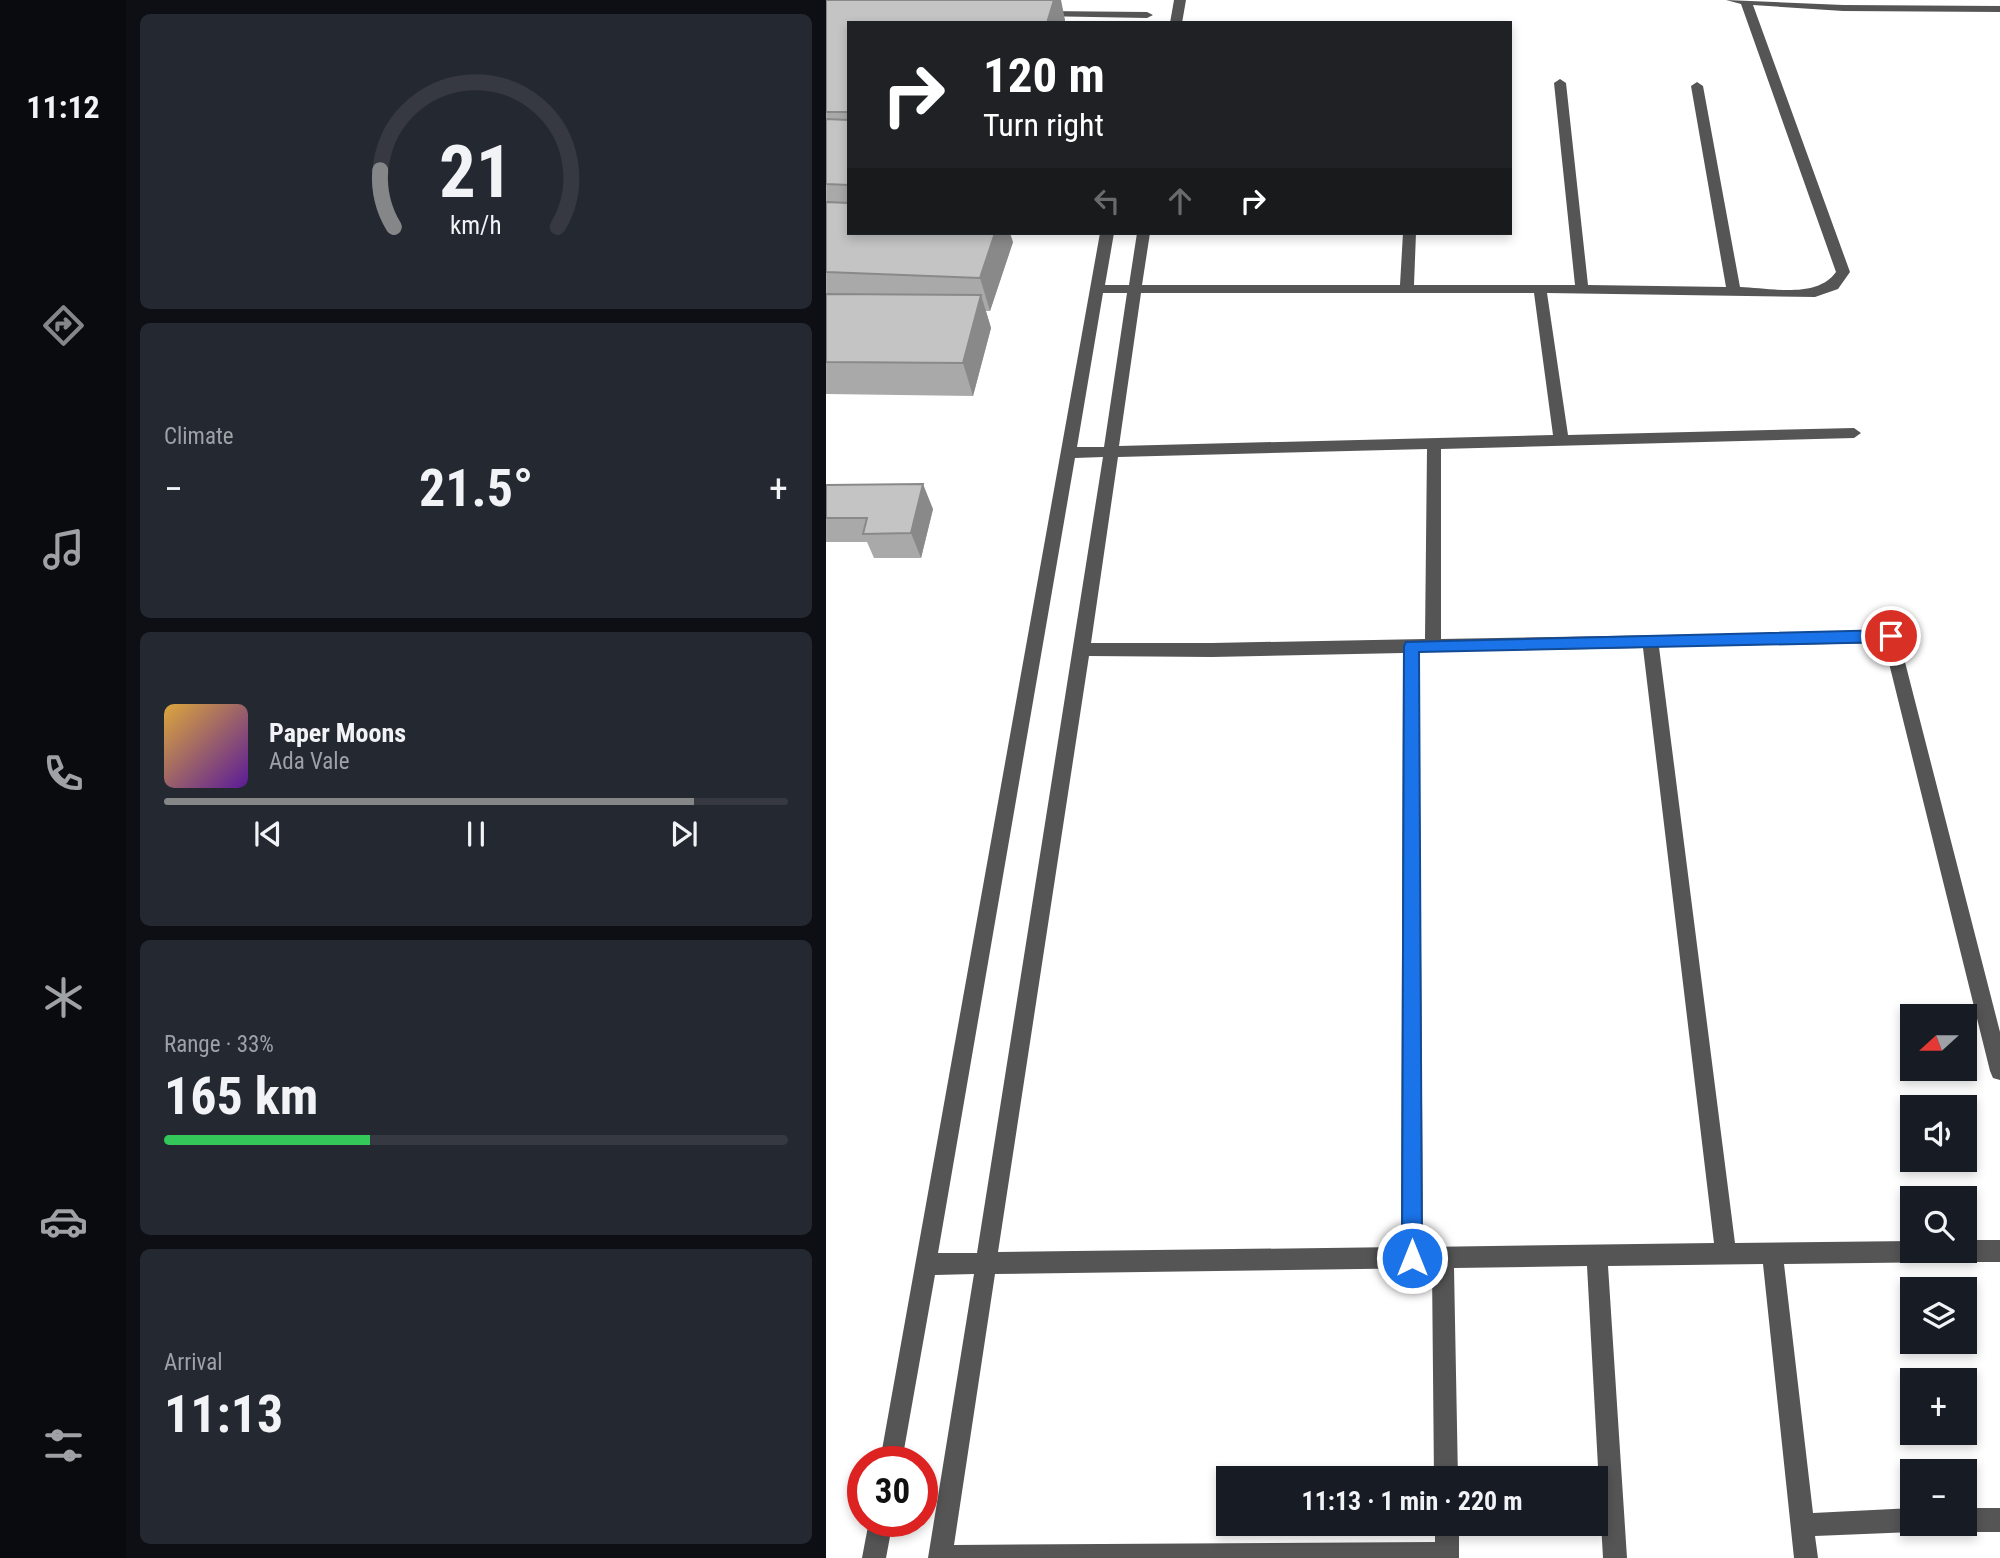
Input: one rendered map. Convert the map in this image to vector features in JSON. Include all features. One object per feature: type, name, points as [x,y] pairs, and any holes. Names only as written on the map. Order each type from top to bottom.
[{"type":"street","points":[[1035,14],[1076,19],[1146,19],[1149,0]]},
{"type":"street","points":[[1176,21],[1180,0]]},
{"type":"street","points":[[1097,289],[1582,289],[1815,293],[1833,286],[1843,272],[1739,1],[1843,8],[2000,9]]},
{"type":"street","points":[[1560,83],[1582,289]]},
{"type":"street","points":[[1697,86],[1734,291]]},
{"type":"street","points":[[894,1446],[1107,235]]},
{"type":"street","points":[[1143,235],[1082,649],[940,1558],[1447,1556],[1447,1536]]},
{"type":"street","points":[[1407,289],[1409,235]]},
{"type":"street","points":[[1540,289],[1561,440]]},
{"type":"street","points":[[1068,453],[1854,433]]},
{"type":"street","points":[[1433,645],[1434,444]]},
{"type":"street","points":[[1082,649],[1212,650],[1891,636],[2000,1071]]},
{"type":"street","points":[[1650,641],[1726,1254]]},
{"type":"street","points":[[1411,646],[1412,1258]]},
{"type":"street","points":[[1977,1251],[2000,1251]]},
{"type":"street","points":[[927,1264],[1900,1252]]},
{"type":"street","points":[[1772,1253],[1807,1558]]},
{"type":"street","points":[[1597,1256],[1615,1558]]},
{"type":"street","points":[[1443,1258],[1446,1466]]},
{"type":"street","points":[[1977,1520],[2000,1520]]},
{"type":"street","points":[[1803,1525],[1900,1521]]},
{"type":"street","points":[[874,1558],[878,1537]]},
{"type":"building","points":[[826,0],[1054,0],[1048,21],[847,21],[847,112],[826,112]]},
{"type":"building","points":[[826,119],[847,120],[847,185],[826,184]]},
{"type":"building","points":[[826,202],[847,203],[847,235],[994,235],[980,278],[826,272]]},
{"type":"building","points":[[826,294],[981,295],[963,363],[826,362]]},
{"type":"building","points":[[923,484],[911,533],[863,534],[867,518],[826,518],[826,485]]},
{"type":"route","points":[[1412,1258],[1411,646],[1891,636]]}]
